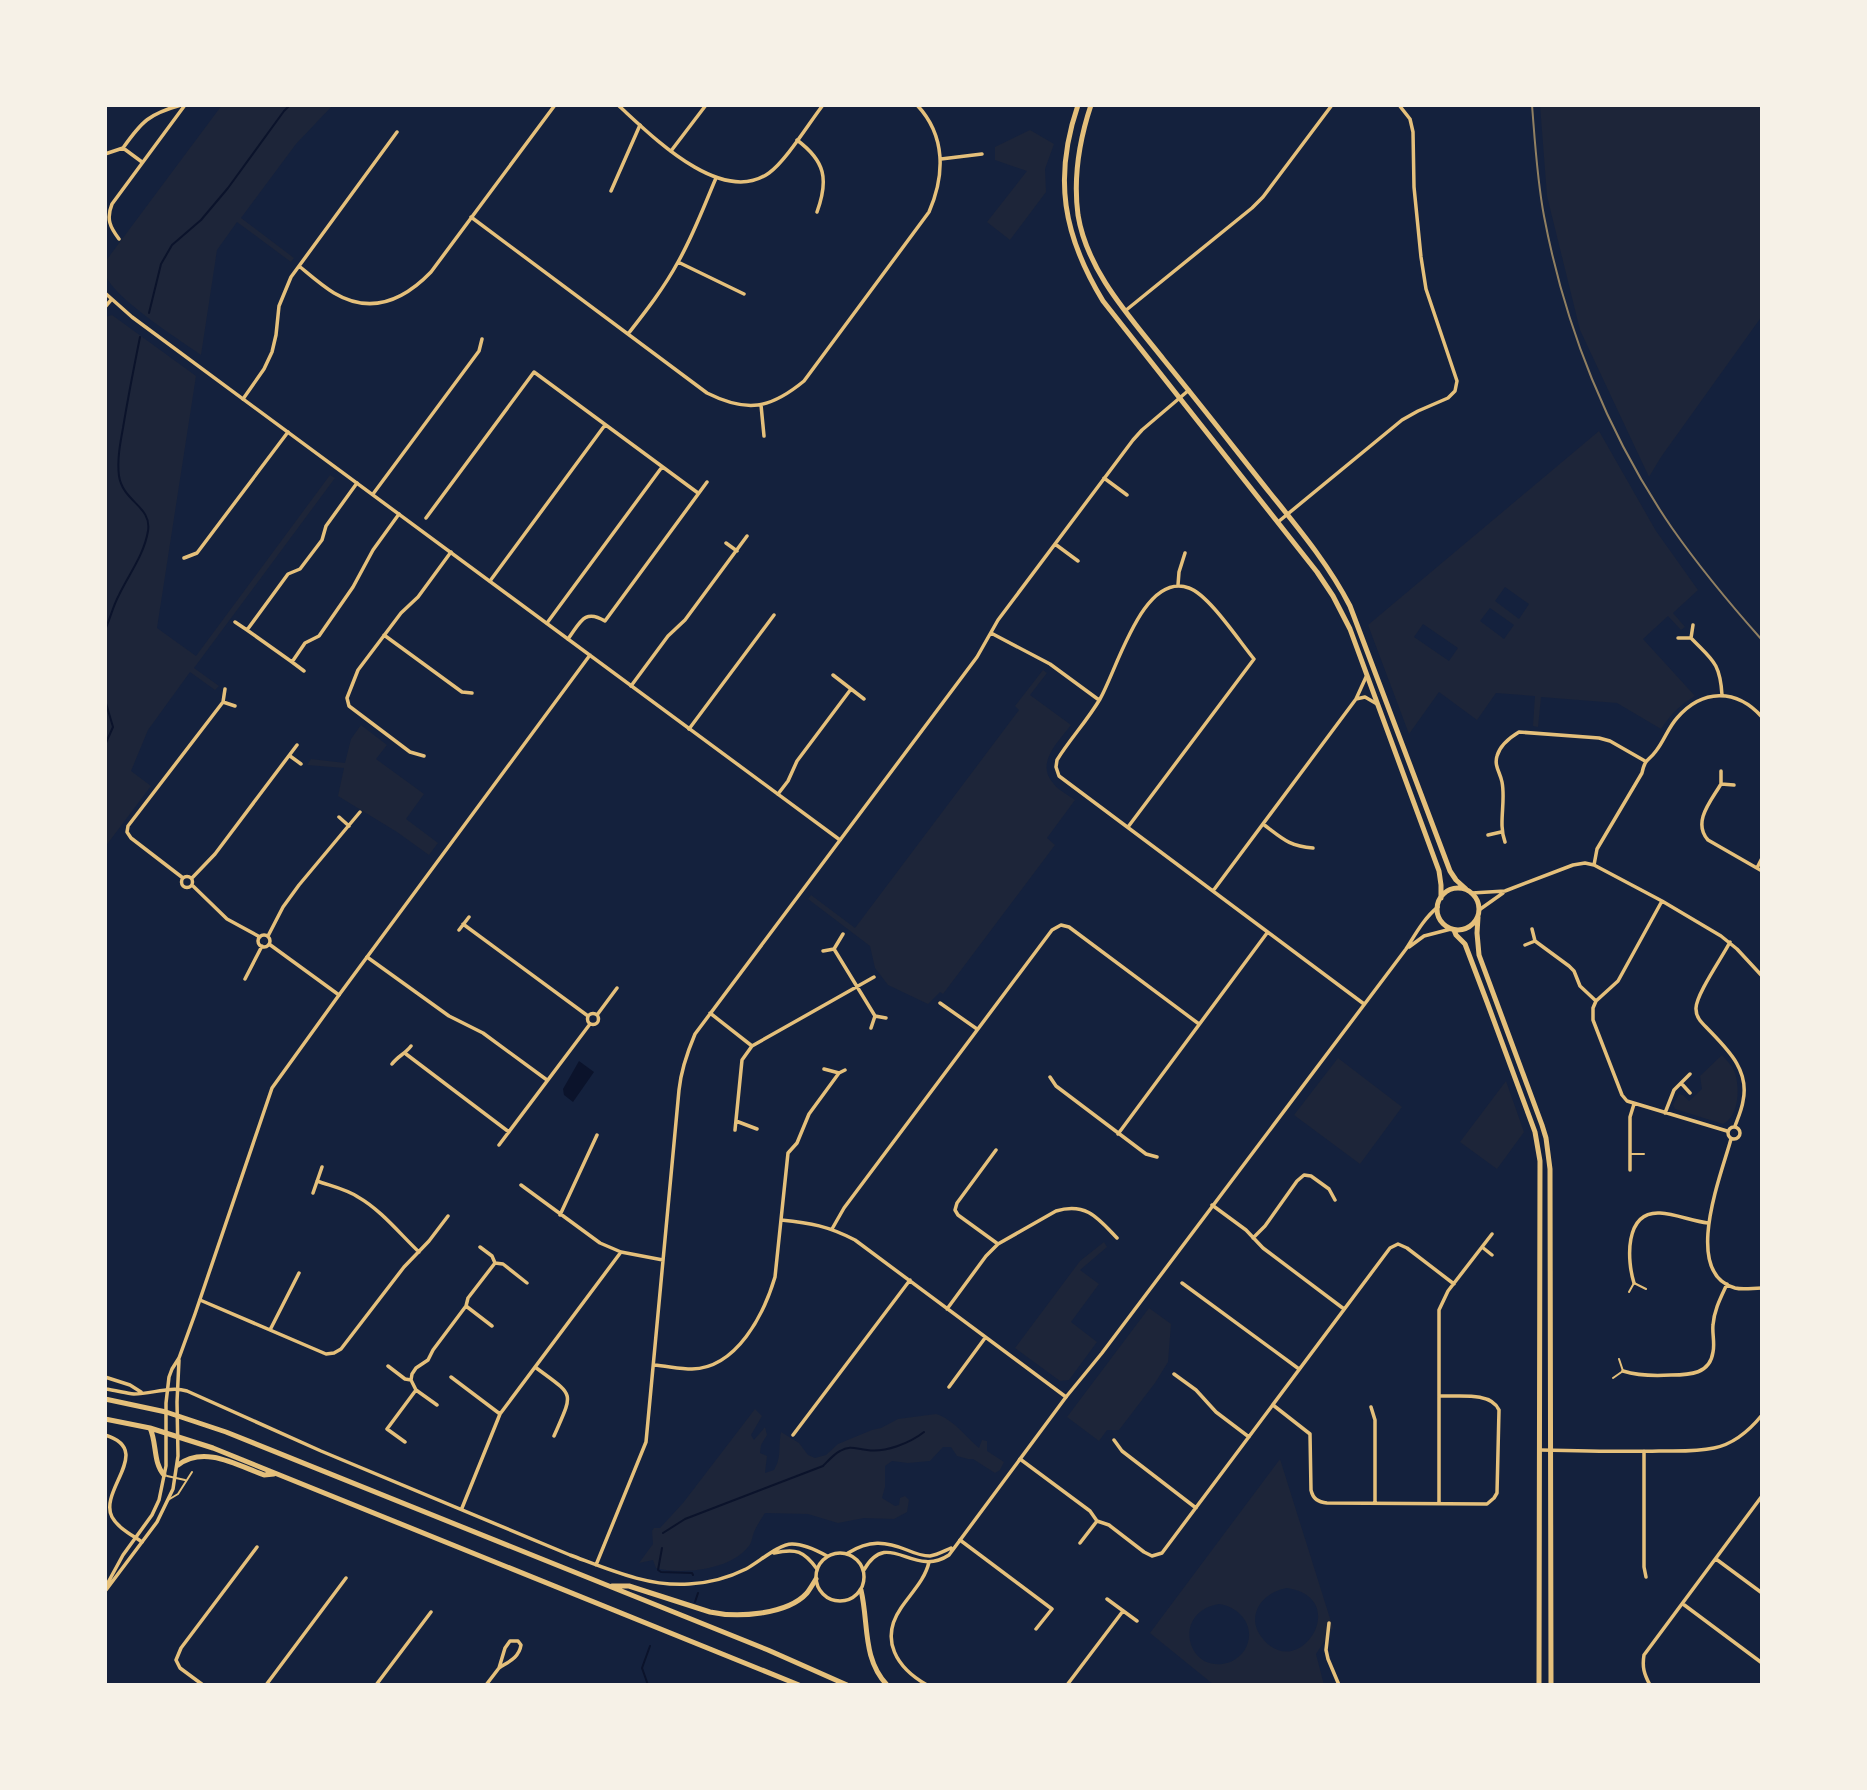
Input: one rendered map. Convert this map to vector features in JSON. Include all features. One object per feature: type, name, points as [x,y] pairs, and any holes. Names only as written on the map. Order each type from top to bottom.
[{"type":"main road","points":[[1078,105],[1068,143],[1065,199],[1080,260],[1103,301],[1324,581],[1342,611],[1439,871],[1441,898],[1438,907],[1441,920],[1453,929],[1465,944],[1535,1132],[1540,1173],[1539,1685]]},
{"type":"main road","points":[[1091,105],[1078,151],[1076,178],[1079,216],[1088,248],[1100,273],[1125,311],[1326,564],[1350,606],[1450,871],[1455,880],[1477,900],[1479,955],[1546,1138],[1550,1169],[1551,1685]]},
{"type":"main road","points":[[1441,898],[1453,889],[1469,891]]},
{"type":"main road","points":[[1453,929],[1462,930],[1470,926],[1479,913]]},
{"type":"main road","points":[[105,1399],[166,1412],[226,1432],[768,1650],[847,1685]]},
{"type":"main road","points":[[105,1419],[178,1436],[279,1474],[799,1685]]},
{"type":"main road","points":[[150,1428],[154,1437],[158,1469],[164,1475]]},
{"type":"main road","points":[[178,1465],[188,1458],[205,1456],[264,1475],[279,1474]]},
{"type":"main road","points":[[611,1587],[629,1586],[722,1615],[745,1615],[766,1612],[796,1600],[808,1592],[816,1579]]},
{"type":"main road","points":[[861,1590],[869,1654],[874,1668],[887,1685]]},
{"type":"street","points":[[105,154],[123,148],[143,122],[152,115],[183,105]]},
{"type":"street","points":[[119,239],[110,228],[109,211],[183,105]]},
{"type":"street","points":[[299,266],[334,293],[351,301],[387,302],[403,296],[418,286],[431,272],[555,105]]},
{"type":"street","points":[[618,105],[671,150],[716,178],[733,182],[749,182],[771,172],[823,105]]},
{"type":"street","points":[[671,150],[705,105]]},
{"type":"street","points":[[471,217],[707,393],[724,401],[761,405],[789,393],[804,381],[929,212],[940,177],[941,159],[935,136],[917,105]]},
{"type":"street","points":[[1125,311],[1252,208],[1332,105]]},
{"type":"street","points":[[1278,522],[1402,420],[1448,398],[1455,391],[1457,381],[1423,274],[1414,187],[1413,132],[1410,119],[1399,105]]},
{"type":"street","points":[[611,191],[640,125]]},
{"type":"street","points":[[243,399],[264,369],[272,352],[279,306],[291,277],[397,132]]},
{"type":"street","points":[[797,140],[819,161],[823,174],[824,185],[817,212]]},
{"type":"street","points":[[123,148],[143,163]]},
{"type":"street","points":[[941,159],[982,154]]},
{"type":"street","points":[[628,334],[678,262],[716,178]]},
{"type":"street","points":[[678,262],[744,294]]},
{"type":"street","points":[[105,293],[243,399],[840,840]]},
{"type":"street","points":[[105,307],[111,300]]},
{"type":"street","points":[[373,494],[478,351],[482,340]]},
{"type":"street","points":[[426,518],[534,372],[698,493]]},
{"type":"street","points":[[596,1565],[646,1442],[681,1072],[695,1034],[978,657],[998,620],[1104,478],[1142,430],[1189,390]]},
{"type":"street","points":[[761,405],[764,436]]},
{"type":"street","points":[[490,581],[605,425]]},
{"type":"street","points":[[184,558],[197,553],[288,432]]},
{"type":"street","points":[[547,623],[663,467]]},
{"type":"street","points":[[1104,478],[1128,495]]},
{"type":"street","points":[[568,639],[585,616],[590,614],[605,621],[707,482]]},
{"type":"street","points":[[247,630],[288,574],[300,569],[357,483]]},
{"type":"street","points":[[292,662],[305,643],[319,636],[399,514]]},
{"type":"street","points":[[631,685],[668,636],[685,620],[747,536]]},
{"type":"street","points":[[726,543],[737,551]]},
{"type":"street","points":[[1055,544],[1078,561]]},
{"type":"street","points":[[424,756],[410,752],[349,706],[347,698],[358,670],[401,612],[418,597],[451,552]]},
{"type":"street","points":[[1178,585],[1185,554]]},
{"type":"street","points":[[1128,827],[1254,659],[1203,596],[1178,585],[1168,587],[1156,595],[1143,611],[1099,701],[1061,752],[1056,767],[1059,776],[1364,1004]]},
{"type":"street","points":[[689,729],[774,615]]},
{"type":"street","points":[[235,622],[304,671]]},
{"type":"street","points":[[1691,638],[1693,625]]},
{"type":"street","points":[[991,633],[1050,664],[1099,701]]},
{"type":"street","points":[[384,634],[462,692],[472,693]]},
{"type":"street","points":[[1678,639],[1691,638]]},
{"type":"street","points":[[1691,638],[1716,664],[1722,695]]},
{"type":"street","points":[[105,1589],[108,1580],[159,1500],[166,1460],[166,1390],[200,1300],[272,1088],[590,655]]},
{"type":"street","points":[[832,675],[864,699]]},
{"type":"street","points":[[1213,891],[1356,699],[1367,675]]},
{"type":"street","points":[[183,878],[131,838],[127,832],[128,826],[223,702],[225,689]]},
{"type":"street","points":[[778,794],[797,761],[850,689]]},
{"type":"street","points":[[1594,864],[1597,849],[1642,773],[1645,761],[1655,752],[1670,726],[1689,707],[1700,700],[1722,695],[1745,701],[1762,717]]},
{"type":"street","points":[[1356,699],[1365,697],[1377,704]]},
{"type":"street","points":[[223,702],[235,706]]},
{"type":"street","points":[[1505,842],[1501,832],[1503,790],[1496,758],[1508,739],[1519,732],[1599,738],[1645,761]]},
{"type":"street","points":[[268,936],[260,937],[227,919],[192,885],[192,878],[215,853],[297,745]]},
{"type":"street","points":[[290,756],[301,764]]},
{"type":"street","points":[[1721,771],[1721,784],[1703,815],[1702,834],[1762,871]]},
{"type":"street","points":[[1721,784],[1734,785]]},
{"type":"street","points":[[269,944],[268,936],[283,907],[360,813]]},
{"type":"street","points":[[339,817],[349,826]]},
{"type":"street","points":[[1263,824],[1296,847],[1313,848]]},
{"type":"street","points":[[1488,835],[1501,832]]},
{"type":"street","points":[[1757,868],[1762,858]]},
{"type":"street","points":[[1479,913],[1505,891],[1573,865],[1594,864],[1730,942],[1762,976]]},
{"type":"street","points":[[183,878],[192,878]]},
{"type":"street","points":[[183,878],[183,885],[192,885]]},
{"type":"street","points":[[1469,891],[1505,891]]},
{"type":"street","points":[[1662,901],[1618,981],[1596,1000],[1592,1008],[1593,1020],[1622,1096],[1627,1101],[1727,1131]]},
{"type":"street","points":[[864,1570],[876,1554],[886,1551],[920,1562],[929,1563],[946,1558],[1427,918],[1438,907]]},
{"type":"street","points":[[458,930],[469,917]]},
{"type":"street","points":[[463,924],[589,1016]]},
{"type":"street","points":[[832,1229],[844,1208],[976,1030],[1052,930],[1060,925],[1069,927],[1199,1024]]},
{"type":"street","points":[[1406,949],[1424,936],[1453,929]]},
{"type":"street","points":[[1532,929],[1535,941],[1574,971],[1580,986],[1596,1000]]},
{"type":"street","points":[[1118,1133],[1268,932]]},
{"type":"street","points":[[823,951],[834,949],[843,934]]},
{"type":"street","points":[[260,937],[262,946]]},
{"type":"street","points":[[1525,945],[1535,941]]},
{"type":"street","points":[[1730,942],[1698,998],[1696,1011],[1699,1020],[1734,1058],[1742,1073],[1744,1100],[1735,1126]]},
{"type":"street","points":[[269,944],[339,995]]},
{"type":"street","points":[[262,946],[269,944]]},
{"type":"street","points":[[245,979],[262,946]]},
{"type":"street","points":[[834,949],[875,1016],[886,1018]]},
{"type":"street","points":[[367,957],[449,1017],[483,1034],[547,1080]]},
{"type":"street","points":[[735,1130],[742,1060],[752,1046],[874,976]]},
{"type":"street","points":[[590,1024],[595,1025],[598,1022],[597,1015],[617,988]]},
{"type":"street","points":[[940,1003],[976,1030]]},
{"type":"street","points":[[710,1013],[752,1046]]},
{"type":"street","points":[[589,1016],[597,1015]]},
{"type":"street","points":[[589,1016],[587,1020],[590,1024]]},
{"type":"street","points":[[870,1028],[875,1016]]},
{"type":"street","points":[[499,1145],[590,1024]]},
{"type":"street","points":[[392,1063],[397,1057],[406,1054],[411,1046]]},
{"type":"street","points":[[406,1054],[509,1132]]},
{"type":"street","points":[[824,1069],[839,1073]]},
{"type":"street","points":[[654,1365],[694,1369],[713,1364],[741,1343],[759,1318],[775,1277],[788,1153],[797,1143],[809,1114],[839,1073],[845,1070]]},
{"type":"street","points":[[1665,1113],[1671,1094],[1690,1074]]},
{"type":"street","points":[[1050,1077],[1056,1086],[1146,1154],[1157,1157]]},
{"type":"street","points":[[1681,1083],[1689,1093]]},
{"type":"street","points":[[1630,1170],[1630,1117],[1634,1104]]},
{"type":"street","points":[[736,1121],[757,1129]]},
{"type":"street","points":[[1727,1131],[1735,1126]]},
{"type":"street","points":[[1731,1139],[1740,1135],[1735,1126]]},
{"type":"street","points":[[1727,1131],[1731,1139]]},
{"type":"street","points":[[560,1215],[597,1135]]},
{"type":"street","points":[[1731,1139],[1708,1223],[1709,1262],[1713,1271],[1727,1284],[1734,1287],[1762,1288]]},
{"type":"street","points":[[996,1150],[957,1203],[955,1210],[998,1244]]},
{"type":"street","points":[[313,1194],[322,1167]]},
{"type":"street","points":[[1254,1238],[1304,1175],[1311,1175],[1329,1189],[1335,1200]]},
{"type":"street","points":[[317,1181],[360,1197],[419,1252]]},
{"type":"street","points":[[521,1185],[600,1243],[621,1252],[663,1261]]},
{"type":"street","points":[[1212,1205],[1246,1230],[1263,1248],[1344,1309]]},
{"type":"street","points":[[947,1309],[998,1244],[1056,1210],[1080,1209],[1094,1214],[1117,1238]]},
{"type":"street","points":[[1634,1283],[1630,1243],[1631,1235],[1640,1220],[1647,1215],[1662,1213],[1708,1223]]},
{"type":"street","points":[[200,1300],[326,1354],[334,1353],[341,1349],[404,1267],[448,1216]]},
{"type":"street","points":[[780,1220],[832,1229],[855,1240],[1066,1397]]},
{"type":"street","points":[[1439,1503],[1439,1310],[1454,1283],[1492,1234]]},
{"type":"street","points":[[1020,1459],[1090,1511],[1097,1521],[1109,1525],[1152,1556],[1162,1553],[1390,1248],[1398,1244],[1407,1248],[1454,1283]]},
{"type":"street","points":[[480,1247],[495,1259],[495,1263]]},
{"type":"street","points":[[1482,1247],[1492,1255]]},
{"type":"street","points":[[462,1508],[500,1414],[621,1252]]},
{"type":"street","points":[[495,1263],[503,1264],[527,1283]]},
{"type":"street","points":[[437,1405],[416,1390],[411,1380],[412,1374],[428,1360],[466,1307],[468,1298],[495,1263]]},
{"type":"street","points":[[270,1330],[299,1273]]},
{"type":"street","points":[[793,1435],[910,1280]]},
{"type":"street","points":[[1182,1283],[1299,1369]]},
{"type":"street","points":[[1623,1371],[1638,1375],[1670,1376],[1693,1375],[1703,1370],[1714,1351],[1715,1312],[1727,1284]]},
{"type":"street","points":[[466,1307],[492,1326]]},
{"type":"street","points":[[949,1387],[986,1338]]},
{"type":"street","points":[[105,1589],[157,1522],[169,1500],[178,1465],[179,1358]]},
{"type":"street","points":[[388,1366],[411,1380]]},
{"type":"street","points":[[534,1367],[569,1396],[569,1403],[554,1436]]},
{"type":"street","points":[[1174,1374],[1249,1437]]},
{"type":"street","points":[[105,1377],[130,1385],[142,1393]]},
{"type":"street","points":[[451,1377],[500,1414]]},
{"type":"street","points":[[105,1389],[134,1394],[177,1389],[187,1391],[310,1446],[596,1565],[649,1581],[687,1585],[713,1581],[743,1571],[781,1546],[795,1544],[827,1556]]},
{"type":"street","points":[[405,1442],[387,1429],[416,1390]]},
{"type":"street","points":[[1273,1405],[1310,1434],[1311,1490],[1314,1497],[1321,1502],[1487,1504],[1497,1493],[1499,1410],[1496,1403],[1485,1397],[1438,1396]]},
{"type":"street","points":[[1371,1407],[1375,1420],[1375,1503]]},
{"type":"street","points":[[1540,1450],[1644,1451],[1714,1448],[1741,1437],[1762,1415]]},
{"type":"street","points":[[105,1435],[119,1443],[126,1456],[124,1470],[110,1497],[110,1511],[115,1521],[142,1542]]},
{"type":"street","points":[[1114,1440],[1122,1451],[1196,1508]]},
{"type":"street","points":[[1644,1451],[1646,1577]]},
{"type":"street","points":[[1650,1685],[1642,1664],[1644,1655],[1760,1503],[1762,1496]]},
{"type":"street","points":[[1080,1544],[1097,1521]]},
{"type":"street","points":[[960,1540],[1052,1609],[1036,1629]]},
{"type":"street","points":[[848,1553],[884,1542],[929,1556],[953,1548]]},
{"type":"street","points":[[203,1685],[180,1668],[176,1660],[181,1648],[257,1546]]},
{"type":"street","points":[[772,1554],[796,1551],[808,1557],[817,1569]]},
{"type":"street","points":[[841,1552],[858,1560],[865,1577],[861,1590],[856,1595],[845,1601],[831,1600],[821,1592],[816,1579],[817,1569],[827,1556],[841,1552]]},
{"type":"street","points":[[927,1685],[906,1671],[897,1658],[893,1649],[892,1630],[896,1615],[921,1581],[929,1563],[929,1556]]},
{"type":"street","points":[[1716,1559],[1762,1593]]},
{"type":"street","points":[[266,1685],[346,1578]]},
{"type":"street","points":[[1107,1599],[1137,1621]]},
{"type":"street","points":[[1683,1604],[1762,1663]]},
{"type":"street","points":[[1067,1685],[1123,1611]]},
{"type":"street","points":[[376,1685],[431,1612]]},
{"type":"street","points":[[1329,1623],[1326,1650],[1339,1685]]},
{"type":"street","points":[[486,1685],[499,1668],[516,1657],[521,1645],[518,1641],[510,1642],[505,1648],[499,1668]]},
{"type":"lane","points":[[1630,1154],[1644,1154]]},
{"type":"lane","points":[[1629,1292],[1634,1283],[1646,1289]]},
{"type":"lane","points":[[1613,1378],[1623,1371],[1619,1359]]},
{"type":"lane","points":[[169,1500],[178,1494],[192,1472]]},
{"type":"lane","points":[[164,1475],[186,1481]]},
{"type":"shaded area","points":[[222,105],[333,105],[296,144],[241,218],[294,258],[291,262],[237,222],[217,250],[201,355],[147,317],[119,293],[105,273],[105,262]]},
{"type":"shaded area","points":[[1540,105],[1762,105],[1762,316],[1649,477],[1580,330],[1547,196]]},
{"type":"shaded area","points":[[1030,130],[1054,144],[1045,169],[1046,192],[1010,240],[987,222],[1027,171],[995,160],[995,147]]},
{"type":"shaded area","points":[[112,315],[196,376],[157,628],[196,656],[330,475],[335,478],[194,668],[219,686],[215,690],[190,672],[148,730],[131,771],[151,786],[105,847],[105,317]]},
{"type":"shaded area","points":[[1599,431],[1656,531],[1698,590],[1673,613],[1685,627],[1681,630],[1668,616],[1643,639],[1695,696],[1676,710],[1661,729],[1617,703],[1541,697],[1538,727],[1533,726],[1535,696],[1496,693],[1477,720],[1439,692],[1409,734],[1368,625]],"holes":[[[1505,587],[1529,604],[1519,619],[1495,601]],[[1490,608],[1514,625],[1504,639],[1480,621]],[[1423,624],[1458,648],[1449,661],[1414,637]]]},
{"type":"shaded area","points":[[1043,670],[1047,673],[1030,695],[1071,725],[1051,752],[1048,775],[1058,788],[1075,800],[1047,838],[1055,845],[943,994],[940,992],[928,1004],[888,985],[875,968],[870,946],[808,899],[811,895],[855,928],[1019,710],[1015,706]]},
{"type":"shaded area","points":[[361,725],[387,745],[376,759],[424,794],[406,819],[438,843],[429,855],[338,796],[344,768],[307,765],[311,759],[345,763],[351,739]]},
{"type":"shaded area","points":[[1722,1055],[1734,1070],[1737,1079],[1737,1102],[1728,1120],[1723,1124],[1675,1109],[1673,1105],[1679,1094],[1689,1101],[1702,1089],[1700,1076]]},
{"type":"shaded area","points":[[1338,1058],[1402,1107],[1360,1164],[1294,1115]]},
{"type":"shaded area","points":[[579,1061],[594,1072],[573,1102],[564,1095],[563,1089]]},
{"type":"shaded area","points":[[1506,1081],[1524,1132],[1497,1169],[1460,1142]]},
{"type":"shaded area","points":[[1104,1242],[1107,1247],[1080,1270],[1099,1284],[1071,1322],[1097,1342],[1069,1380],[1060,1381],[1015,1348],[1080,1261]]},
{"type":"shaded area","points":[[1149,1308],[1171,1324],[1168,1362],[1119,1430],[1107,1430],[1099,1441],[1067,1417]]},
{"type":"shaded area","points":[[755,1409],[762,1416],[751,1435],[754,1440],[765,1427],[767,1435],[760,1453],[767,1456],[765,1473],[774,1470],[776,1465],[781,1432],[799,1443],[808,1455],[815,1458],[826,1455],[838,1444],[898,1419],[936,1414],[954,1424],[979,1448],[982,1440],[987,1441],[987,1451],[1004,1462],[995,1473],[973,1459],[957,1456],[951,1447],[943,1447],[930,1461],[892,1461],[885,1466],[882,1498],[895,1506],[899,1505],[900,1498],[905,1496],[909,1500],[907,1512],[894,1519],[864,1518],[838,1523],[808,1514],[765,1513],[749,1545],[740,1555],[718,1566],[679,1571],[656,1568],[653,1560],[639,1563],[653,1544],[654,1528],[660,1528],[683,1503]]},
{"type":"shaded area","points":[[1280,1459],[1333,1628],[1316,1654],[1324,1685],[1214,1685],[1150,1633]],"holes":[[[1287,1588],[1306,1595],[1316,1606],[1318,1620],[1313,1634],[1304,1645],[1291,1651],[1277,1650],[1263,1639],[1255,1622],[1263,1600],[1278,1590]],[[1219,1604],[1240,1614],[1245,1620],[1249,1635],[1248,1643],[1238,1657],[1227,1663],[1213,1664],[1202,1660],[1194,1651],[1190,1641],[1190,1629],[1194,1618],[1204,1609]]]},
{"type":"waterway","points":[[149,313],[161,264],[172,245],[201,220],[228,188],[290,105]]},
{"type":"waterway","points":[[105,630],[117,599],[140,556],[148,531],[146,516],[126,492],[118,470],[140,337]]},
{"type":"waterway","points":[[105,700],[113,727],[105,745]]},
{"type":"waterway","points":[[663,1533],[685,1519],[823,1466],[844,1449],[889,1449],[924,1432]]},
{"type":"waterway","points":[[662,1548],[658,1570],[693,1575]]},
{"type":"waterway","points":[[695,1602],[698,1593]]},
{"type":"waterway","points":[[648,1685],[642,1668],[650,1646]]},
{"type":"railway","points":[[1532,105],[1544,216],[1564,298],[1592,379],[1628,456],[1672,528],[1762,640]]}]
